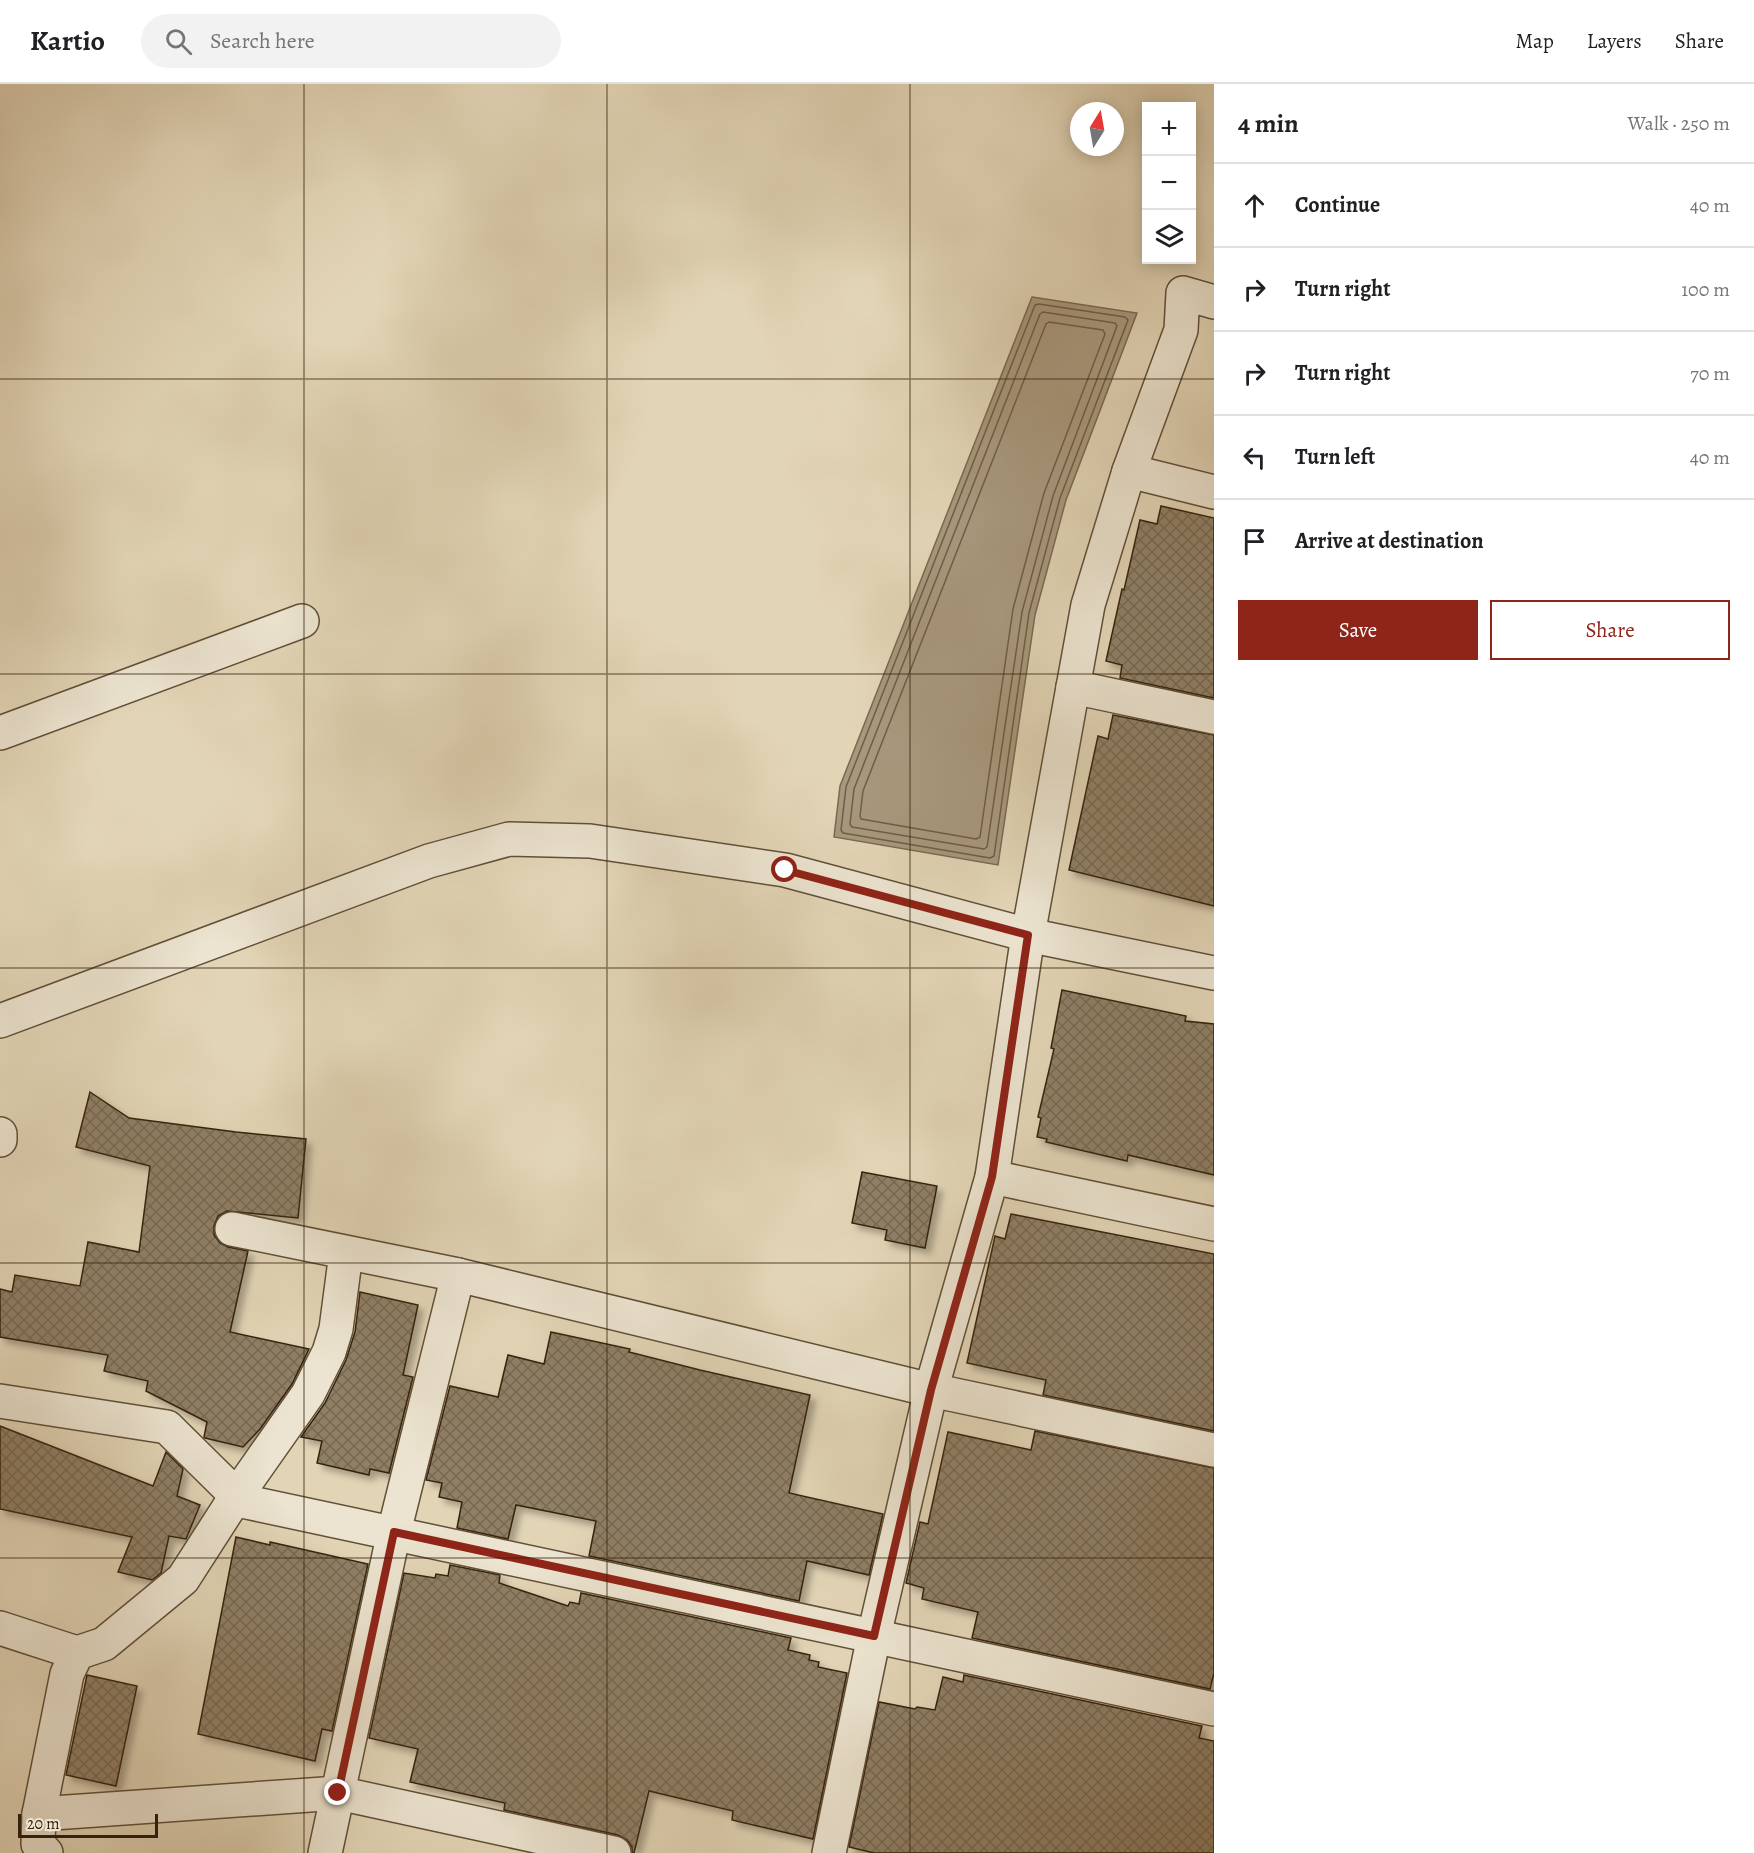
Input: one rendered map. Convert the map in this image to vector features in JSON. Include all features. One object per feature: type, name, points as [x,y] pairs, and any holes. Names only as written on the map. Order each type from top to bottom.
[{"type":"street","points":[[828,1853],[874,1636],[931,1390],[992,1177],[1028,935],[1088,605],[1129,471],[1181,330],[1183,292],[1214,302]]},
{"type":"street","points":[[1129,471],[1214,492]]},
{"type":"street","points":[[0,733],[302,621]]},
{"type":"street","points":[[1073,687],[1214,717]]},
{"type":"street","points":[[0,1021],[429,861],[509,839],[590,841],[785,870],[1028,935],[1214,974]]},
{"type":"street","points":[[0,1134],[0,1140]]},
{"type":"street","points":[[992,1177],[1214,1224]]},
{"type":"street","points":[[232,1229],[458,1275],[931,1390],[1214,1450]]},
{"type":"street","points":[[0,1629],[76,1653],[104,1644],[183,1579],[237,1495],[308,1394],[329,1352],[336,1329],[346,1253]]},
{"type":"street","points":[[325,1853],[394,1532],[458,1275]]},
{"type":"street","points":[[0,1401],[167,1427],[242,1501],[1214,1709]]},
{"type":"street","points":[[46,1853],[38,1844],[39,1815],[67,1674],[76,1653]]},
{"type":"street","points":[[39,1815],[338,1793],[614,1853]]},
{"type":"water","points":[[1032,297],[1137,313],[1066,500],[1035,615],[998,865],[834,837],[840,786]]},
{"type":"building","points":[[1161,506],[1214,518],[1214,698],[1120,678],[1122,665],[1106,661],[1140,520],[1157,524]]},
{"type":"building","points":[[1113,715],[1214,735],[1214,906],[1069,870],[1098,736],[1108,739]]},
{"type":"building","points":[[1062,990],[1186,1016],[1185,1021],[1214,1024],[1214,1175],[1128,1155],[1127,1161],[1046,1142],[1047,1139],[1037,1137],[1041,1118],[1038,1117],[1054,1049],[1051,1048]]},
{"type":"building","points":[[90,1092],[129,1118],[306,1139],[298,1218],[227,1211],[218,1216],[214,1226],[214,1235],[220,1243],[248,1251],[230,1332],[309,1349],[292,1384],[260,1429],[243,1447],[205,1438],[207,1422],[146,1391],[148,1381],[104,1371],[108,1355],[0,1337],[0,1289],[12,1292],[15,1275],[80,1286],[88,1242],[139,1252],[150,1166],[76,1147]]},
{"type":"building","points":[[862,1172],[937,1186],[925,1248],[885,1240],[887,1230],[852,1223]]},
{"type":"building","points":[[1011,1214],[1214,1254],[1214,1431],[1043,1395],[1046,1380],[967,1363],[995,1236],[1005,1239]]},
{"type":"building","points":[[360,1292],[418,1305],[403,1375],[413,1377],[389,1473],[370,1469],[369,1475],[317,1463],[322,1441],[301,1437],[325,1403],[346,1360],[355,1332]]},
{"type":"building","points":[[551,1332],[630,1349],[629,1352],[810,1395],[789,1493],[883,1514],[869,1575],[807,1561],[799,1601],[589,1556],[596,1521],[516,1505],[508,1539],[457,1528],[462,1502],[439,1497],[442,1483],[426,1480],[450,1386],[498,1397],[508,1355],[544,1364]]},
{"type":"building","points":[[0,1426],[153,1486],[166,1452],[183,1469],[177,1496],[200,1505],[186,1539],[169,1536],[161,1573],[152,1580],[118,1572],[132,1537],[0,1509]]},
{"type":"building","points":[[1035,1431],[1214,1468],[1214,1673],[1210,1689],[972,1638],[978,1612],[922,1599],[924,1588],[906,1583],[920,1522],[928,1524],[948,1432],[1031,1450]]},
{"type":"building","points":[[236,1537],[270,1545],[270,1542],[368,1564],[332,1731],[322,1729],[315,1761],[198,1734]]},
{"type":"building","points":[[450,1565],[500,1575],[499,1583],[568,1606],[570,1602],[579,1604],[581,1593],[791,1638],[788,1650],[810,1655],[809,1660],[819,1662],[818,1667],[847,1673],[813,1839],[732,1820],[733,1811],[649,1791],[634,1853],[632,1853],[632,1847],[627,1840],[618,1835],[504,1810],[505,1803],[410,1782],[418,1749],[369,1738],[404,1573],[435,1578],[436,1574],[448,1576]]},
{"type":"building","points":[[87,1675],[137,1686],[116,1786],[66,1775]]},
{"type":"building","points":[[964,1675],[1202,1726],[1199,1738],[1214,1741],[1214,1853],[874,1853],[849,1847],[879,1702],[915,1709],[917,1707],[935,1710],[943,1677],[963,1682]]},
{"type":"route","points":[[338,1793],[394,1532],[874,1636],[931,1390],[992,1177],[1028,935],[785,870]]}]
